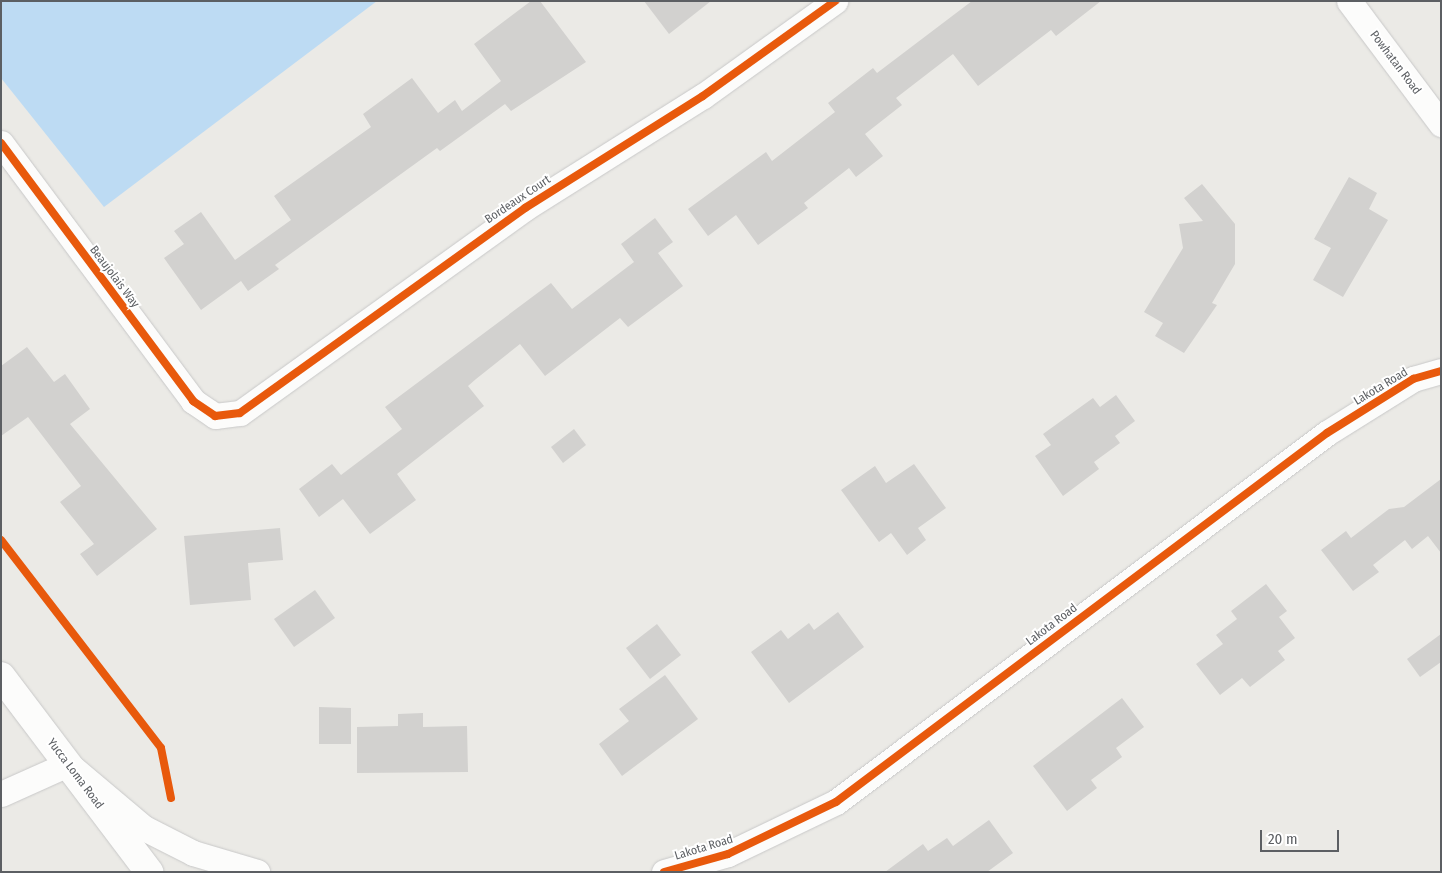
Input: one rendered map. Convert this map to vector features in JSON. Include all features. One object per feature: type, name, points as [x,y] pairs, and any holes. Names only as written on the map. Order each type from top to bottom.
[{"type":"main road","name":"Yucca Loma Road","points":[[1,676],[149,872]]},
{"type":"street","name":"Powhatan Road","points":[[1349,1],[1441,124]]},
{"type":"street","name":"Bordeaux Court","points":[[215,416],[240,413],[525,208],[703,96],[828,3]]},
{"type":"street","name":"Beaujolais Way","points":[[1,143],[193,401],[215,416]]},
{"type":"street","name":"Lakota Road","points":[[664,872],[728,854],[836,802],[1327,433],[1413,379],[1441,371]]},
{"type":"street","points":[[1,794],[68,764],[144,828],[193,853],[257,872]]},
{"type":"water","points":[[1,1],[377,1],[104,207],[1,78]]},
{"type":"building","points":[[531,1],[540,1],[586,62],[511,111],[505,104],[440,151],[437,148],[275,265],[279,269],[248,291],[241,281],[201,310],[164,258],[184,244],[174,231],[201,212],[235,260],[291,220],[274,196],[371,127],[363,114],[412,78],[438,113],[455,100],[462,111],[501,81],[474,44]]},
{"type":"building","points":[[644,1],[711,1],[669,34]]},
{"type":"building","points":[[972,1],[1101,1],[1056,36],[1051,30],[978,86],[953,54],[896,98],[902,105],[865,134],[883,156],[856,177],[849,168],[804,203],[808,208],[758,245],[736,215],[708,236],[688,209],[766,152],[772,161],[835,112],[828,103],[873,68],[877,73]]},
{"type":"building","points":[[1349,177],[1377,193],[1369,209],[1388,220],[1343,297],[1313,280],[1331,248],[1314,239]]},
{"type":"building","points":[[1202,184],[1235,224],[1235,264],[1212,303],[1217,305],[1184,353],[1155,336],[1163,323],[1144,312],[1183,248],[1179,224],[1203,221],[1184,198]]},
{"type":"building","points":[[655,218],[673,242],[658,253],[683,286],[628,327],[620,318],[545,376],[520,344],[468,386],[484,406],[397,474],[416,500],[370,534],[343,499],[319,517],[299,489],[332,464],[341,475],[402,429],[385,407],[551,283],[572,309],[634,262],[621,244]]},
{"type":"building","points":[[27,347],[54,382],[65,374],[90,409],[70,424],[157,529],[97,576],[80,554],[94,544],[60,502],[81,486],[28,417],[1,436],[1,366]]},
{"type":"building","points":[[1116,395],[1135,421],[1115,436],[1120,443],[1094,462],[1099,469],[1063,496],[1035,456],[1051,445],[1043,434],[1093,398],[1100,407]]},
{"type":"building","points":[[574,429],[586,445],[563,463],[551,447]]},
{"type":"building","points":[[914,464],[946,508],[918,528],[926,540],[907,555],[891,533],[879,542],[841,490],[875,466],[886,483]]},
{"type":"building","points":[[1441,479],[1441,553],[1428,536],[1412,549],[1405,540],[1373,565],[1379,572],[1353,591],[1321,550],[1346,531],[1351,538],[1389,509],[1404,507]]},
{"type":"building","points":[[280,528],[283,560],[248,563],[251,600],[190,605],[184,536]]},
{"type":"building","points":[[1266,584],[1287,611],[1279,617],[1295,638],[1278,651],[1285,660],[1250,687],[1242,678],[1220,695],[1196,664],[1223,644],[1216,635],[1237,619],[1231,611]]},
{"type":"building","points":[[315,590],[335,618],[294,647],[274,619]]},
{"type":"building","points":[[838,612],[864,647],[789,703],[751,652],[781,630],[788,639],[809,623],[814,630]]},
{"type":"building","points":[[657,624],[681,655],[650,679],[626,648]]},
{"type":"building","points":[[1441,634],[1441,662],[1420,677],[1407,659]]},
{"type":"building","points":[[665,675],[698,719],[622,776],[599,744],[629,721],[619,709]]},
{"type":"building","points":[[1122,698],[1144,727],[1116,748],[1122,757],[1091,780],[1097,788],[1067,811],[1033,766]]},
{"type":"building","points":[[319,707],[351,708],[351,744],[319,744]]},
{"type":"building","points":[[423,713],[423,727],[467,726],[468,772],[357,773],[357,727],[398,726],[398,714]]},
{"type":"building","points":[[989,820],[1013,853],[987,872],[885,872],[923,844],[928,851],[947,838],[953,846]]},
{"type":"cycle path","points":[[1,143],[193,401],[215,416],[240,413],[525,208],[703,96],[835,1]]},
{"type":"cycle path","points":[[664,872],[728,854],[836,802],[1327,433],[1413,379],[1441,371]]},
{"type":"cycle path","points":[[1,540],[161,748],[171,798]]}]
